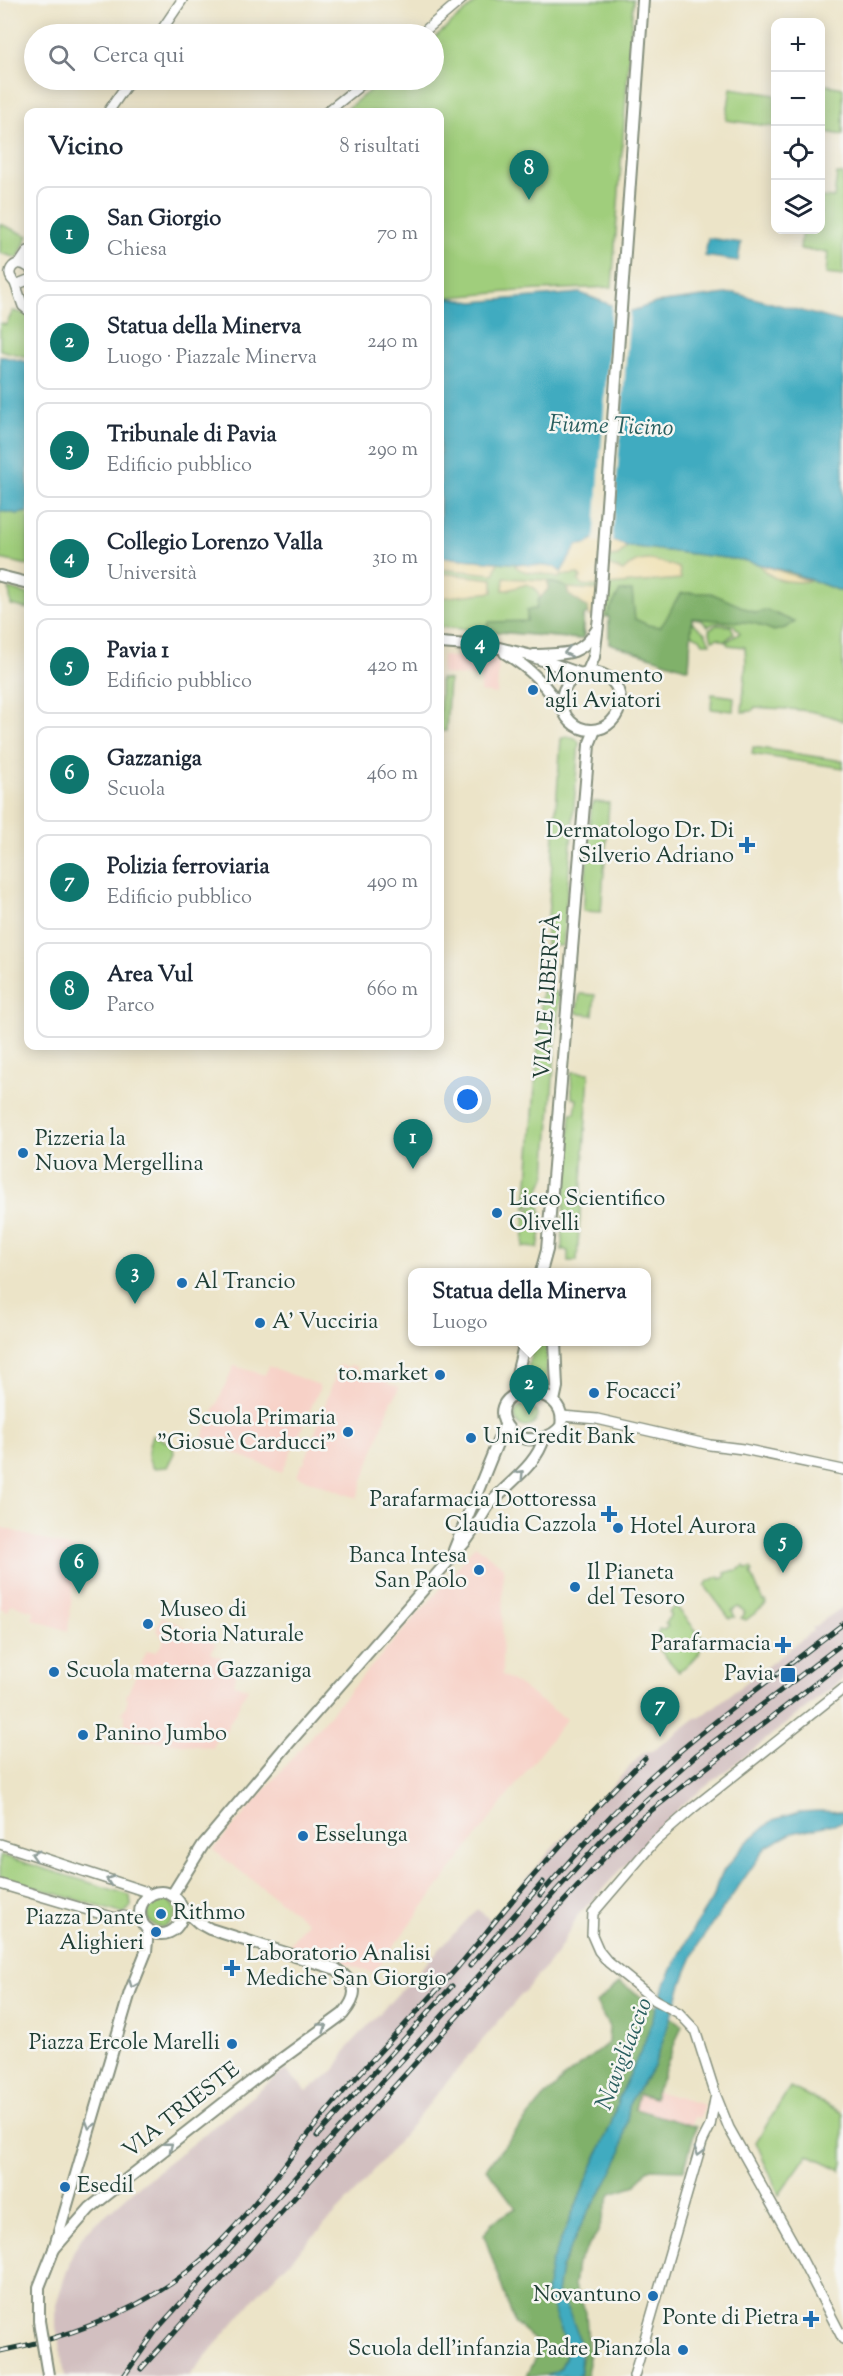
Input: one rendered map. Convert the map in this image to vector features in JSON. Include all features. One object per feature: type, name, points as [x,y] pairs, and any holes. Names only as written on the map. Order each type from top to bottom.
[{"type":"main road","points":[[564,712],[564,693],[570,681],[584,674],[594,657],[598,622],[643,0]]},
{"type":"main road","points":[[0,576],[24,581]]},
{"type":"main road","points":[[528,655],[578,651],[587,645],[598,622]]},
{"type":"main road","points":[[444,642],[495,647],[528,655],[584,674],[600,674]]},
{"type":"main road","points":[[495,647],[525,665],[544,683],[572,722],[583,729],[595,730],[612,721],[620,704],[615,685],[600,674],[594,657]]},
{"type":"main road","name":"VIALE LIBERTÀ","points":[[583,729],[589,745]]},
{"type":"main road","name":"VIALE LIBERTÀ","points":[[542,1268],[547,1250],[589,745],[595,730]]},
{"type":"main road","name":"VIALE LIBERTÀ","points":[[547,1250],[550,1268]]},
{"type":"main road","points":[[515,1394],[516,1378],[524,1346]]},
{"type":"main road","points":[[554,1401],[555,1346]]},
{"type":"main road","points":[[538,1393],[554,1401],[559,1406],[562,1416],[561,1426],[544,1438],[523,1438],[506,1426],[502,1418],[503,1407],[515,1394],[538,1393]]},
{"type":"main road","points":[[452,1555],[506,1426]]},
{"type":"main road","points":[[172,1895],[203,1845],[470,1536],[489,1506],[540,1451],[544,1438]]},
{"type":"main road","points":[[48,2376],[39,2321],[39,2286],[54,2249],[129,1992],[146,1952],[142,1906],[150,1896],[159,1893],[172,1895],[181,1907],[182,1917],[173,1930],[157,1934],[145,1925]]},
{"type":"main road","name":"VIA TRIESTE","points":[[54,2249],[90,2208],[257,2077],[343,2014],[353,2001],[354,1988],[346,1976],[336,1969],[210,1929],[199,1923],[181,1907]]},
{"type":"main road","points":[[69,2193],[70,2200],[75,2206],[82,2209],[90,2208]]},
{"type":"street","points":[[166,24],[182,0]]},
{"type":"street","points":[[433,24],[461,0]]},
{"type":"street","points":[[111,108],[123,90]]},
{"type":"street","points":[[332,108],[354,90]]},
{"type":"street","points":[[23,282],[10,276],[10,270],[14,265],[24,265]]},
{"type":"street","points":[[562,1416],[597,1419],[710,1445],[743,1449],[843,1470]]},
{"type":"street","points":[[843,1689],[693,1808],[654,1842],[593,1914],[592,1935],[599,1951],[608,1962],[655,2000],[679,2013],[691,2024],[698,2035],[716,2096],[729,2128],[796,2248],[843,2339]]},
{"type":"street","points":[[0,1844],[150,1896]]},
{"type":"street","points":[[0,1884],[145,1925]]},
{"type":"street","points":[[634,2376],[702,2142],[710,2126],[716,2096]]},
{"type":"shaded area","points":[[444,656],[499,660],[497,694],[480,692],[481,677],[444,674]]},
{"type":"shaded area","name":"Scuola Primaria \"Giosuè Carducci\"","points":[[339,1365],[348,1368],[350,1365],[357,1367],[356,1371],[378,1379],[380,1376],[387,1378],[387,1382],[399,1387],[392,1399],[357,1498],[297,1476],[304,1464]]},
{"type":"shaded area","points":[[234,1366],[265,1375],[268,1366],[319,1385],[319,1390],[282,1472],[201,1440]]},
{"type":"shaded area","points":[[0,1527],[77,1550],[68,1631],[32,1619],[34,1611],[11,1604],[8,1611],[0,1608]]},
{"type":"shaded area","points":[[475,1545],[503,1566],[502,1675],[566,1719],[373,1973],[289,1945],[307,1922],[213,1850],[443,1586]]},
{"type":"shaded area","points":[[843,1607],[843,1679],[681,1806],[578,1915],[556,1955],[466,2059],[358,2190],[259,2293],[189,2376],[65,2376],[56,2327],[56,2304],[73,2252],[84,2234],[129,2194],[285,2070],[307,2091],[335,2070],[349,2046],[477,1909],[491,1920],[550,1851],[642,1754],[654,1750],[696,1718],[701,1717],[813,1631],[812,1628]]},
{"type":"shaded area","points":[[162,1616],[216,1644],[211,1653],[230,1661],[236,1675],[233,1685],[248,1688],[224,1734],[219,1732],[213,1748],[125,1740],[125,1714],[121,1714],[126,1706],[128,1698],[126,1697],[147,1651],[156,1651],[163,1644],[163,1638],[156,1630]]},
{"type":"shaded area","points":[[656,2091],[704,2105],[700,2118],[694,2117],[691,2126],[635,2109],[639,2094],[653,2098]]},
{"type":"green space","points":[[479,0],[633,0],[612,287],[518,291],[444,298],[444,108],[348,108],[370,90],[444,90],[444,30]]},
{"type":"green space","points":[[825,85],[843,88],[843,135],[825,132]]},
{"type":"green space","points":[[731,88],[771,94],[771,126],[726,120]]},
{"type":"green space","points":[[837,174],[843,174],[843,276],[826,274],[828,252],[800,249],[802,234],[825,234],[825,197],[834,198]]},
{"type":"green space","points":[[0,224],[24,234],[24,245],[18,258],[0,253]]},
{"type":"green space","points":[[13,311],[24,313],[24,356],[0,350],[0,323],[6,325]]},
{"type":"green space","points":[[0,511],[24,513],[24,564],[0,559]]},
{"type":"green space","points":[[577,545],[618,556],[627,546],[742,560],[790,572],[843,592],[843,721],[821,713],[799,710],[755,707],[752,711],[742,712],[745,647],[728,645],[726,642],[740,633],[734,625],[718,623],[708,626],[700,619],[692,618],[692,622],[705,633],[710,643],[703,643],[700,638],[691,634],[689,668],[609,643],[609,617],[589,616],[588,612],[583,617],[584,637],[578,639],[444,627],[444,557],[555,567]]},
{"type":"green space","points":[[548,581],[567,588],[569,595],[588,608],[587,614],[583,617],[582,639],[488,631],[486,627],[489,622],[527,621],[527,610],[536,609],[538,600],[548,589]]},
{"type":"green space","points":[[9,589],[24,593],[24,608],[11,605]]},
{"type":"green space","points":[[620,591],[632,591],[635,619],[648,625],[660,627],[682,593],[711,593],[756,613],[767,610],[795,622],[774,631],[754,623],[692,618],[689,668],[685,668],[609,643],[609,617],[607,615]]},
{"type":"green space","points":[[717,625],[731,626],[734,633],[725,641],[718,638],[712,640],[709,629]]},
{"type":"green space","points":[[444,679],[449,680],[446,731],[444,731]]},
{"type":"green space","points":[[712,694],[734,697],[733,711],[711,709]]},
{"type":"green space","points":[[566,736],[575,738],[579,742],[563,946],[546,945],[561,739]]},
{"type":"green space","points":[[753,747],[843,761],[843,768],[752,754]]},
{"type":"green space","points":[[594,802],[609,803],[601,912],[583,911],[591,808]]},
{"type":"green space","points":[[542,991],[557,992],[559,996],[546,1175],[536,1198],[526,1209]]},
{"type":"green space","points":[[580,994],[595,995],[593,1015],[576,1012]]},
{"type":"green space","points":[[571,1072],[589,1073],[577,1261],[568,1261],[568,1251],[562,1250],[571,1113],[575,1113],[577,1099],[572,1098]]},
{"type":"green space","points":[[536,1203],[540,1206],[543,1221],[538,1248],[523,1247],[525,1215]]},
{"type":"green space","points":[[533,1346],[547,1346],[546,1381],[526,1377]]},
{"type":"green space","points":[[522,1405],[530,1405],[537,1412],[537,1420],[530,1427],[522,1427],[515,1420],[515,1412]]},
{"type":"green space","points":[[152,1435],[172,1444],[174,1453],[167,1467],[153,1468],[150,1464],[148,1452]]},
{"type":"green space","points":[[744,1566],[746,1569],[751,1568],[763,1602],[766,1601],[767,1604],[746,1620],[741,1618],[744,1611],[738,1607],[732,1611],[735,1617],[729,1618],[705,1586],[708,1581],[719,1576],[721,1579],[726,1577],[725,1573],[736,1571]]},
{"type":"green space","points":[[676,1606],[703,1639],[699,1654],[679,1672],[659,1649],[662,1646],[662,1639],[657,1636],[659,1629],[664,1630],[668,1626],[665,1623],[671,1615],[669,1612]]},
{"type":"green space","points":[[0,1855],[130,1895],[131,1906],[124,1914],[0,1877]]},
{"type":"green space","points":[[161,1899],[171,1903],[175,1913],[171,1923],[161,1927],[151,1923],[147,1913],[151,1903]]},
{"type":"green space","points":[[620,1982],[657,2008],[644,2044],[619,2098],[611,2124],[551,2263],[567,2346],[563,2363],[560,2368],[550,2374],[526,2376],[541,2346],[514,2322],[484,2235],[491,2223],[516,2208],[486,2168],[542,2100],[564,2078],[608,2043],[609,2027],[596,2003]]},
{"type":"green space","points":[[670,2017],[682,2025],[654,2098],[639,2094],[635,2109],[696,2127],[684,2170],[648,2169],[636,2185],[611,2193],[598,2232],[577,2263],[574,2286],[586,2312],[589,2364],[586,2376],[579,2376],[583,2354],[557,2293],[561,2268],[584,2219],[607,2182],[625,2126],[630,2102],[654,2066]]},
{"type":"green space","points":[[790,2087],[843,2113],[843,2163],[841,2170],[808,2154],[779,2195],[756,2142]]},
{"type":"sand","points":[[593,539],[613,541],[627,546],[618,556],[603,558],[608,565],[623,571],[642,560],[657,561],[679,568],[681,579],[594,586],[582,585],[578,580],[581,578],[578,574],[560,576],[558,579],[515,566],[519,562],[555,567],[561,572],[577,545],[587,544]]},
{"type":"sand","points":[[444,557],[498,562],[493,574],[444,569]]},
{"type":"sand","points":[[759,564],[810,581],[795,582],[775,578]]},
{"type":"sand","points":[[444,573],[493,579],[493,592],[444,598]]},
{"type":"sand","points":[[504,578],[548,581],[548,589],[540,598],[536,589],[527,584],[503,590]]},
{"type":"sand","points":[[567,588],[600,590],[599,617],[589,616],[588,608],[569,595]]},
{"type":"water","points":[[708,238],[741,243],[738,261],[705,256]]},
{"type":"water","name":"Fiume Ticino","points":[[580,293],[629,312],[656,303],[734,293],[843,322],[843,592],[790,572],[742,560],[627,546],[613,541],[593,539],[587,544],[577,545],[561,572],[555,567],[444,557],[444,299],[474,302]]},
{"type":"water","points":[[0,356],[24,361],[24,513],[0,511]]},
{"type":"water","points":[[799,1812],[843,1812],[843,1822],[792,1833],[766,1847],[699,1943],[686,1973],[654,2066],[630,2102],[621,2154],[584,2219],[561,2268],[557,2293],[577,2332],[581,2353],[579,2376],[546,2376],[560,2369],[565,2359],[567,2346],[546,2292],[551,2263],[611,2124],[619,2098],[644,2044],[665,1983],[693,1929],[714,1896],[724,1870],[747,1842],[773,1820]]},
{"type":"pier","points":[[612,302],[630,309],[612,544],[594,543]]},
{"type":"railway","points":[[540,1895],[578,1851],[646,1781],[718,1720],[843,1624]]},
{"type":"railway","points":[[124,2376],[158,2328],[606,1836],[695,1756],[843,1643]]},
{"type":"railway","points":[[519,1950],[639,1820],[843,1662]]},
{"type":"railway","points":[[0,2351],[68,2333],[111,2317],[172,2283],[196,2265],[258,2200],[332,2105],[457,1968],[544,1864],[645,1758]]},
{"type":"railway","points":[[470,1966],[543,1882]]},
{"type":"railway","points":[[141,2369],[489,1981],[524,1945]]},
{"type":"railway","points":[[317,2136],[452,1986]]},
{"type":"place","name":"Area Vul","points":[[529,200]]},
{"type":"place","name":"Collegio Lorenzo Valla","points":[[480,675]]},
{"type":"place","name":"Monumento agli Aviatori","points":[[533,690]]},
{"type":"place","name":"Dermatologo Dr. Di Silverio Adriano","points":[[747,845]]},
{"type":"place","name":"Pizzeria la Nuova Mergellina","points":[[23,1153]]},
{"type":"place","name":"San Giorgio","points":[[413,1169]]},
{"type":"place","name":"Liceo Scientifico Olivelli","points":[[497,1213]]},
{"type":"place","name":"Al Trancio","points":[[182,1283]]},
{"type":"place","name":"Tribunale di Pavia","points":[[135,1304]]},
{"type":"place","name":"A' Vucciria","points":[[260,1323]]},
{"type":"place","name":"to.market","points":[[440,1375]]},
{"type":"place","name":"Focacci'","points":[[594,1393]]},
{"type":"place","name":"Statua della Minerva","points":[[529,1415]]},
{"type":"place","name":"Scuola Primaria \"Giosuè Carducci\"","points":[[348,1432]]},
{"type":"place","name":"UniCredit Bank","points":[[471,1438]]},
{"type":"place","name":"Parafarmacia Dottoressa Claudia Cazzola","points":[[609,1514]]},
{"type":"place","name":"Hotel Aurora","points":[[618,1528]]},
{"type":"place","name":"Banca Intesa San Paolo","points":[[479,1570]]},
{"type":"place","name":"Pavia 1","points":[[783,1573]]},
{"type":"place","name":"Il Pianeta del Tesoro","points":[[575,1587]]},
{"type":"place","name":"Gazzaniga","points":[[79,1594]]},
{"type":"place","name":"Museo di Storia Naturale","points":[[148,1624]]},
{"type":"place","name":"Parafarmacia","points":[[783,1645]]},
{"type":"place","name":"Scuola materna Gazzaniga","points":[[54,1672]]},
{"type":"place","name":"Pavia","points":[[788,1675]]},
{"type":"place","name":"Panino Jumbo","points":[[83,1735]]},
{"type":"place","name":"Polizia ferroviaria","points":[[660,1737]]},
{"type":"place","name":"Esselunga","points":[[303,1836]]},
{"type":"place","name":"Rithmo","points":[[161,1914]]},
{"type":"place","name":"Piazza Dante Alighieri","points":[[156,1932]]},
{"type":"place","name":"Laboratorio Analisi Mediche San Giorgio","points":[[232,1968]]},
{"type":"place","name":"Piazza Ercole Marelli","points":[[232,2044]]},
{"type":"place","name":"Esedil","points":[[65,2187]]},
{"type":"place","name":"Novantuno","points":[[653,2296]]},
{"type":"place","name":"Ponte di Pietra","points":[[811,2319]]},
{"type":"place","name":"Scuola dell'infanzia Padre Pianzola","points":[[683,2350]]},
{"type":"water label","name":"Navigliaccio","points":[[625,2054]]}]
